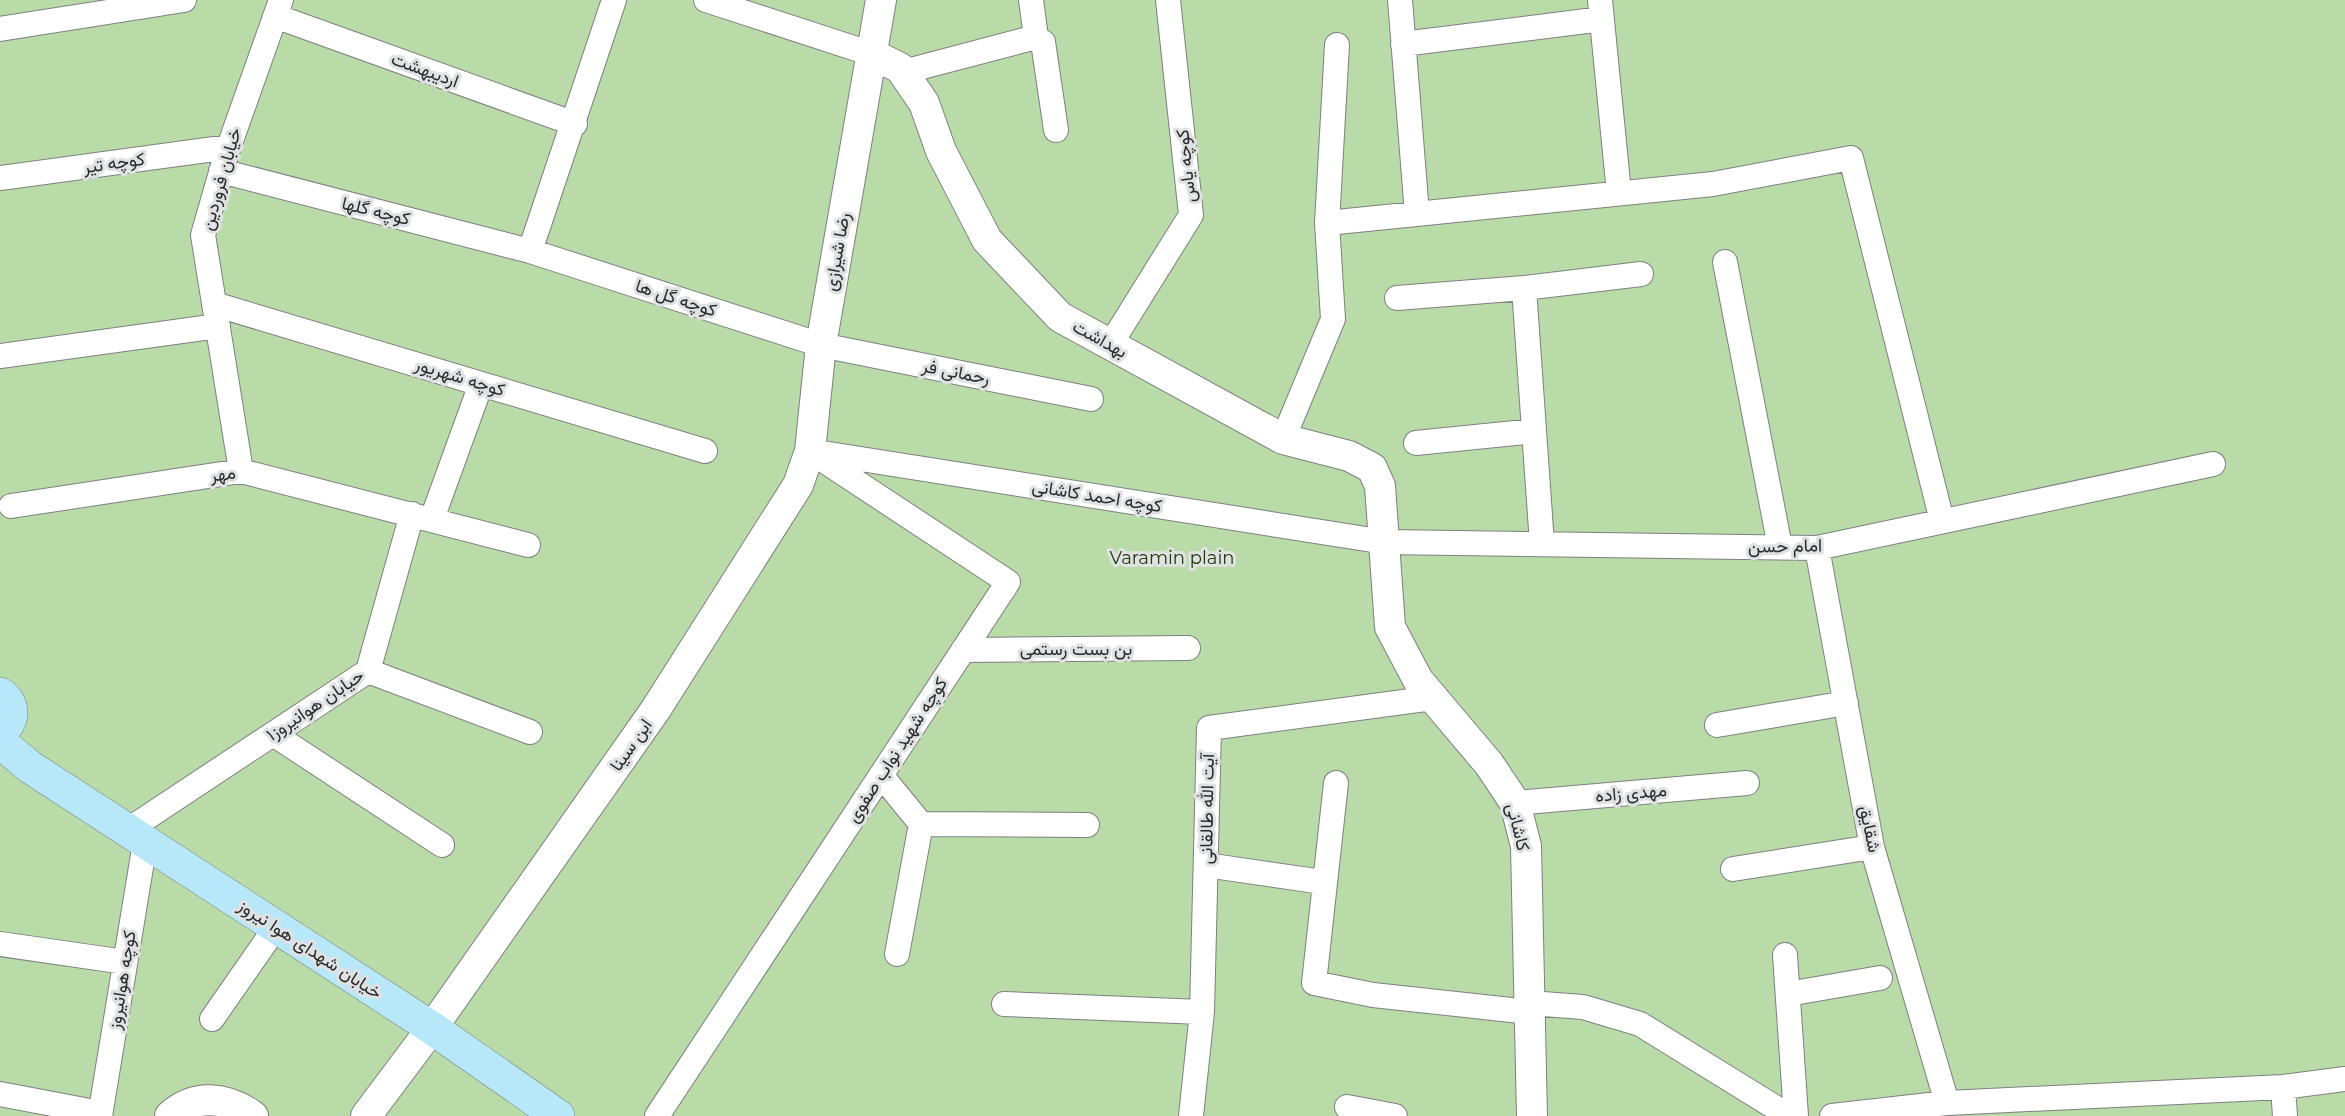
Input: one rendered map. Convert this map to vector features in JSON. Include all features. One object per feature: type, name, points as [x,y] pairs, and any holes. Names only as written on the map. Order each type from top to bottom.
[{"type":"main road","name":"خیابان شهدای هوا نیروز","points":[[4,724],[60,786],[432,1028],[561,1115]]},
{"type":"street","points":[[0,29],[184,0]]},
{"type":"street","points":[[530,251],[614,0]]},
{"type":"street","points":[[706,0],[872,54]]},
{"type":"street","name":"رضا شیرازی","points":[[810,451],[821,345],[881,0]]},
{"type":"street","points":[[1031,0],[1036,37],[1043,42],[1056,130]]},
{"type":"street","name":"کوچه یاس","points":[[1110,345],[1191,215],[1168,0]]},
{"type":"street","points":[[1400,0],[1418,214]]},
{"type":"street","name":"اردیبهشت","points":[[278,8],[574,124]]},
{"type":"street","name":"خیابان فروردین","points":[[241,471],[203,235],[221,171],[278,8]]},
{"type":"street","points":[[1403,45],[1601,9],[1619,193]]},
{"type":"street","points":[[903,72],[1036,37]]},
{"type":"street","points":[[1283,439],[1333,319],[1327,223],[1337,45]]},
{"type":"street","name":"بهداشت","points":[[872,54],[900,68],[903,72],[924,103],[941,152],[987,240],[1060,317],[1283,439],[1349,456],[1372,468],[1380,486],[1385,542]]},
{"type":"street","name":"کوچه تیر","points":[[0,178],[229,147]]},
{"type":"street","points":[[1327,223],[1713,184],[1851,158],[1942,521]]},
{"type":"street","name":"کوچه گلها","points":[[221,171],[530,251]]},
{"type":"street","name":"کوچه گل ها","points":[[530,251],[821,345]]},
{"type":"street","points":[[1725,262],[1780,547]]},
{"type":"street","points":[[1397,298],[1524,288],[1641,274]]},
{"type":"street","points":[[1524,288],[1542,544]]},
{"type":"street","points":[[0,356],[216,315]]},
{"type":"street","name":"کوچه شهریور","points":[[216,315],[481,384],[705,451]]},
{"type":"street","name":"رحمانی فر","points":[[821,345],[1091,399]]},
{"type":"street","name":"حیابان هوانیروز۱","points":[[137,837],[273,734],[368,671],[422,517],[481,384]]},
{"type":"street","points":[[1416,443],[1534,431]]},
{"type":"street","name":"کوچه احمد کاشانی","points":[[810,451],[1385,542]]},
{"type":"street","name":"کوچه شهید نواب صفوی","points":[[657,1116],[1008,582],[810,451]]},
{"type":"street","name":"ابن سینا","points":[[366,1116],[432,1028],[656,709],[798,485],[810,451]]},
{"type":"street","name":"امام حسن","points":[[1385,542],[1817,548],[2213,464]]},
{"type":"street","name":"مهر","points":[[11,506],[241,471],[528,545]]},
{"type":"street","name":"کاشانی","points":[[1385,542],[1390,627],[1418,680],[1489,765],[1515,803],[1526,846],[1532,1116]]},
{"type":"street","name":"شقایق","points":[[1817,548],[1872,847],[1947,1103]]},
{"type":"street","name":"بن بست رستمی","points":[[963,650],[1188,648]]},
{"type":"street","points":[[368,671],[530,732]]},
{"type":"street","name":"آیت الله طالقانی","points":[[1191,1116],[1202,1012],[1209,728],[1433,698]]},
{"type":"street","points":[[1717,725],[1846,703]]},
{"type":"street","points":[[273,734],[442,845]]},
{"type":"street","points":[[881,775],[921,824],[897,954]]},
{"type":"street","points":[[1336,783],[1323,882],[1314,983],[1373,995],[1530,1008],[1583,1007],[1640,1024],[1790,1116]]},
{"type":"street","name":"مهدی زاده","points":[[1515,803],[1747,783]]},
{"type":"street","points":[[921,824],[1087,825]]},
{"type":"street","name":"کوچه هوانیروز","points":[[100,1114],[125,962],[137,837]]},
{"type":"street","points":[[1733,869],[1872,847]]},
{"type":"street","points":[[1206,866],[1323,882]]},
{"type":"street","points":[[212,1019],[276,927]]},
{"type":"street","points":[[0,944],[125,962]]},
{"type":"street","points":[[1785,955],[1796,1116]]},
{"type":"street","points":[[1788,994],[1880,978]]},
{"type":"street","points":[[1004,1004],[1202,1012]]},
{"type":"street","points":[[1832,1116],[1947,1103],[2283,1087],[2345,1079]]},
{"type":"street","points":[[2283,1087],[2285,1116]]},
{"type":"street","points":[[0,1094],[100,1114]]},
{"type":"street","points":[[170,1116],[181,1107],[208,1100],[236,1104],[253,1116]]},
{"type":"street","points":[[1347,1107],[1395,1116]]},
{"type":"green space","name":"Varamin plain","points":[[0,0],[2345,0],[2345,1116],[0,1116]]}]
